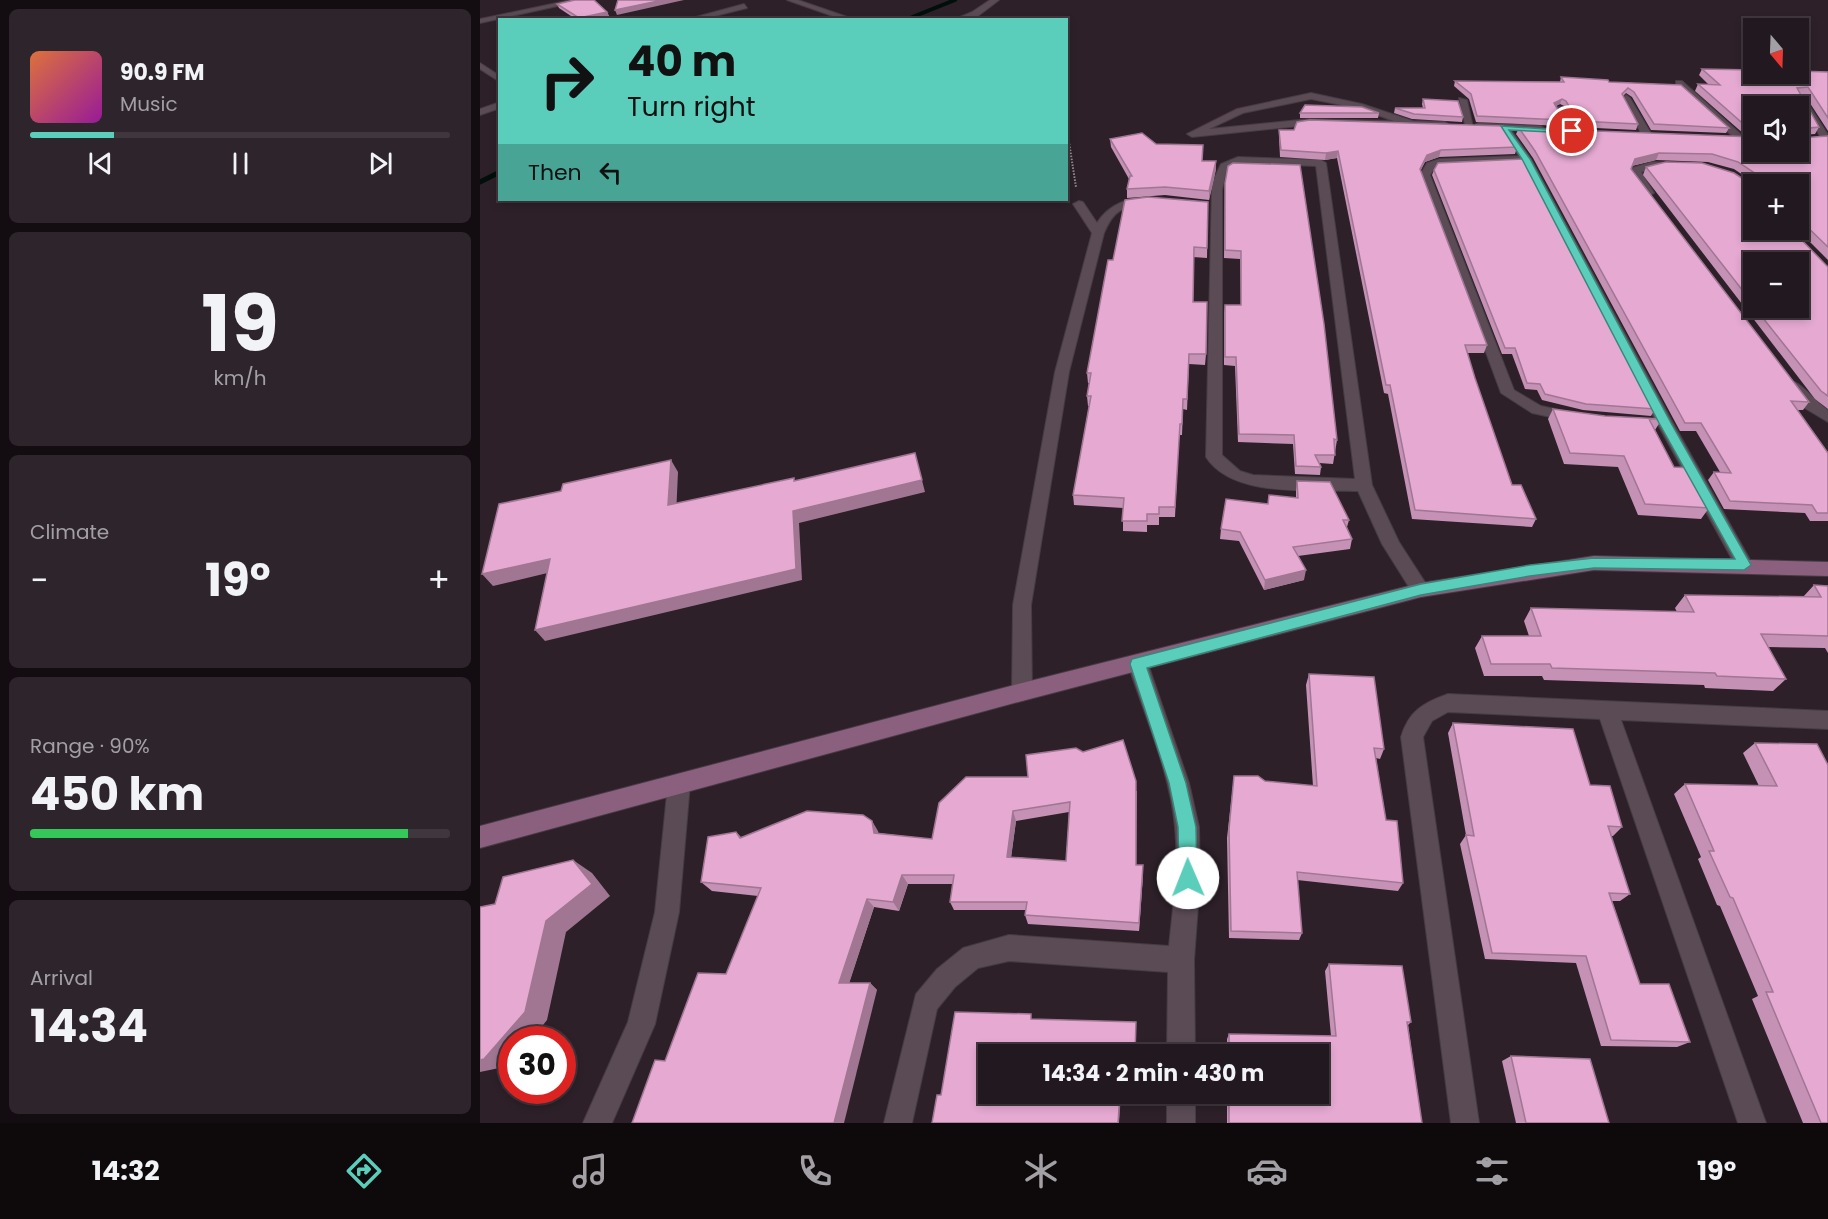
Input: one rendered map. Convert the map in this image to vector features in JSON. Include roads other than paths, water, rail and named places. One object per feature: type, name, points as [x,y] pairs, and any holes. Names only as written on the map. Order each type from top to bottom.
[{"type":"street","points":[[480,21],[581,0]]},
{"type":"street","points":[[791,0],[847,18]]},
{"type":"street","points":[[962,18],[975,14],[995,0]]},
{"type":"street","points":[[696,18],[744,6]]},
{"type":"street","points":[[483,65],[498,78]]},
{"type":"street","points":[[1679,83],[1743,136]]},
{"type":"street","points":[[1409,123],[1359,106],[1311,96],[1240,111],[1192,134],[1309,122],[1409,123],[1549,129]]},
{"type":"street","points":[[1626,98],[1647,135]]},
{"type":"street","points":[[1462,100],[1470,125]]},
{"type":"street","points":[[480,112],[498,106]]},
{"type":"street","points":[[1559,109],[1577,131],[1560,130]]},
{"type":"street","points":[[1809,114],[1823,138]]},
{"type":"street","points":[[1504,127],[1526,159],[1659,423],[1744,565]]},
{"type":"street","points":[[1722,139],[1743,140]]},
{"type":"street","points":[[1526,159],[1440,162],[1431,165],[1425,175],[1508,393],[1537,410],[1556,415],[1589,418]]},
{"type":"street","points":[[1364,485],[1252,481],[1234,475],[1214,457],[1210,205],[1220,171],[1228,162],[1238,160],[1322,164],[1364,485],[1390,544],[1421,590]]},
{"type":"street","points":[[1657,204],[1635,175],[1636,170],[1652,165],[1695,167]]},
{"type":"street","points":[[1022,692],[1022,605],[1062,372],[1098,233],[1106,215],[1112,209],[1136,203],[1159,204]]},
{"type":"street","points":[[1079,204],[1098,233]]},
{"type":"street","points":[[1786,375],[1808,404],[1828,417]]},
{"type":"street","points":[[480,837],[1022,692],[1421,590],[1530,571],[1594,563],[1744,565],[1828,569]]},
{"type":"street","points":[[1138,664],[1178,783],[1187,827],[1188,878],[1181,960],[1181,1044]]},
{"type":"street","points":[[1465,1123],[1412,737],[1415,723],[1427,710],[1448,703],[1828,720]]},
{"type":"street","points":[[1607,710],[1752,1123]]},
{"type":"street","points":[[597,1123],[641,1024],[667,912],[679,784]]},
{"type":"street","points":[[898,1123],[925,1003],[946,978],[972,957],[1009,948],[1181,960]]},
{"type":"street","points":[[1180,1123],[1181,1104]]},
{"type":"waterway","points":[[910,18],[955,0]]},
{"type":"waterway","points":[[480,182],[498,173]]}]
